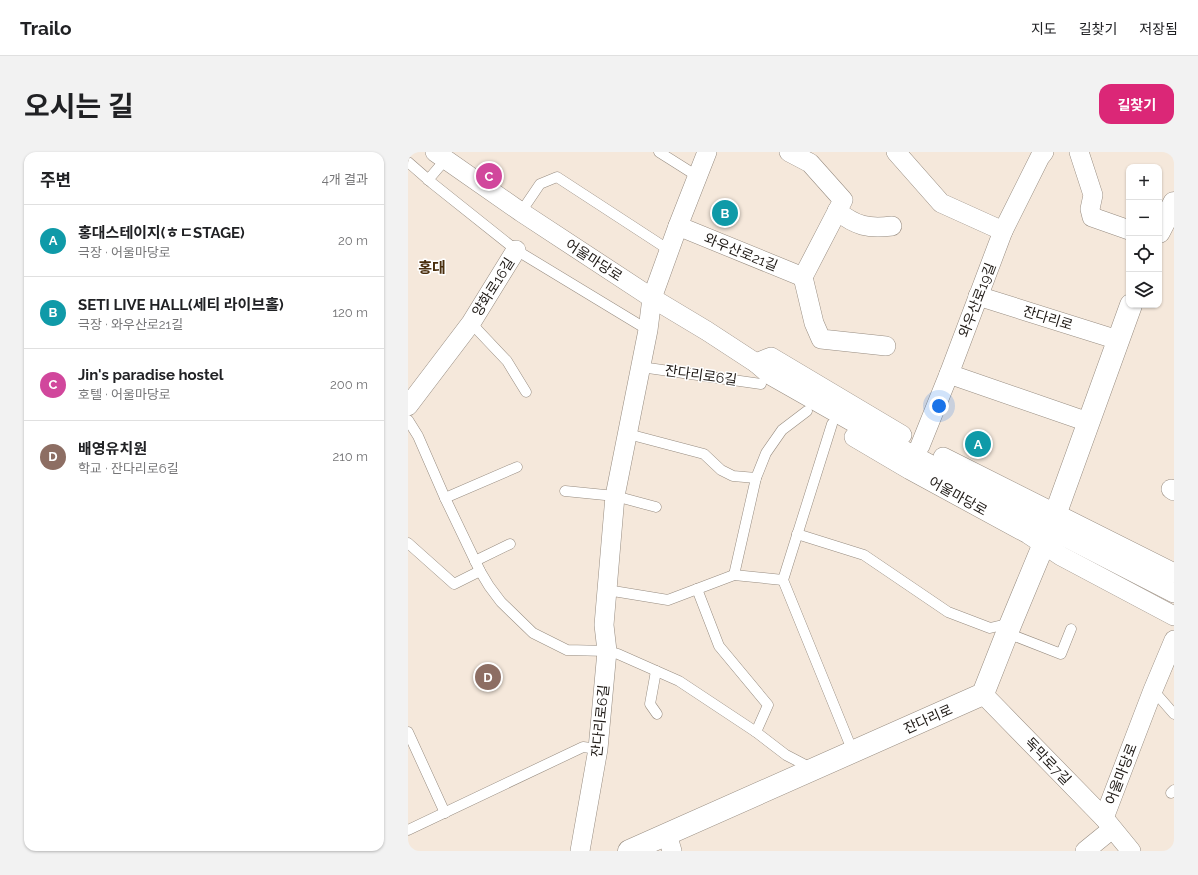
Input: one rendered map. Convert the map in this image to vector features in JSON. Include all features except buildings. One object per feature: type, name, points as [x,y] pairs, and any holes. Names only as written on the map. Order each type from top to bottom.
[{"type":"street","points":[[652,298],[697,176],[708,152]]},
{"type":"street","points":[[789,152],[810,163],[843,200],[803,277],[814,323],[821,339],[886,346]]},
{"type":"street","points":[[896,152],[941,202],[1003,231]]},
{"type":"street","points":[[1079,152],[1093,195],[1090,209],[1092,217],[1126,229]]},
{"type":"street","name":"와우산로19길","points":[[920,446],[1003,231],[1039,154]]},
{"type":"street","name":"어울마당로","points":[[440,156],[521,212],[652,298],[756,363],[771,357],[920,446],[1050,528],[1061,556],[1174,616]]},
{"type":"street","points":[[1162,226],[1174,203]]},
{"type":"street","points":[[837,212],[858,224],[875,228],[892,226]]},
{"type":"street","name":"와우산로21길","points":[[678,226],[803,277]]},
{"type":"street","name":"양화로16길","points":[[408,406],[470,323],[516,250]]},
{"type":"street","name":"잔다리로","points":[[978,296],[1118,340]]},
{"type":"street","name":"잔다리로6길","points":[[580,851],[598,749],[607,651],[604,625],[615,496],[648,330],[652,298]]},
{"type":"street","points":[[983,694],[1050,528],[1130,308]]},
{"type":"street","points":[[756,363],[761,384]]},
{"type":"street","points":[[756,363],[770,376],[867,430],[1174,593]]},
{"type":"street","points":[[949,374],[1088,422]]},
{"type":"street","name":"어울마당로","points":[[761,384],[910,470],[1050,528],[1174,573]]},
{"type":"street","name":"어울마당로","points":[[1108,824],[1153,690],[1174,640]]},
{"type":"street","name":"잔다리로","points":[[629,851],[669,843],[814,769],[983,694]]},
{"type":"street","name":"독막로7길","points":[[983,694],[1108,824],[1131,851]]},
{"type":"street","points":[[1085,851],[1108,824]]},
{"type":"lane","points":[[659,152],[697,176]]},
{"type":"lane","points":[[428,180],[440,156]]},
{"type":"lane","points":[[408,162],[428,180],[516,250],[648,330]]},
{"type":"lane","points":[[521,212],[540,184],[557,176],[669,250]]},
{"type":"lane","name":"양화로16길","points":[[470,323],[507,361],[526,392]]},
{"type":"lane","name":"잔다리로6길","points":[[640,367],[761,384]]},
{"type":"lane","points":[[734,575],[756,478],[766,453],[782,430],[807,411]]},
{"type":"lane","points":[[408,420],[418,436],[445,498],[480,571],[501,602],[533,633],[568,650],[607,651],[618,654],[679,681],[756,732],[786,755],[814,769]]},
{"type":"lane","points":[[832,424],[782,580],[853,752]]},
{"type":"lane","points":[[628,434],[704,454],[722,470],[733,476],[756,478]]},
{"type":"lane","points":[[445,498],[517,467]]},
{"type":"lane","points":[[565,490],[615,496],[656,507]]},
{"type":"lane","points":[[797,534],[864,555],[948,612],[990,628],[1009,628],[1061,654],[1071,629]]},
{"type":"lane","points":[[408,543],[454,584],[480,571]]},
{"type":"lane","points":[[475,561],[510,544]]},
{"type":"lane","points":[[607,590],[668,600],[734,575],[782,580]]},
{"type":"lane","points":[[697,589],[719,646],[768,705],[756,732]]},
{"type":"lane","points":[[656,671],[650,704],[657,714]]},
{"type":"lane","points":[[1153,690],[1174,714]]},
{"type":"lane","points":[[408,732],[445,813]]},
{"type":"lane","points":[[408,830],[583,747],[598,749]]},
{"type":"place","name":"Jin's paradise hostel","points":[[489,176]]},
{"type":"place","name":"SETI LIVE HALL(세티 라이브홀)","points":[[725,213]]},
{"type":"place","name":"홍대스테이지(ㅎㄷSTAGE)","points":[[978,444]]},
{"type":"place","name":"배영유치원","points":[[488,677]]},
{"type":"district","name":"홍대","points":[[432,268]]}]
